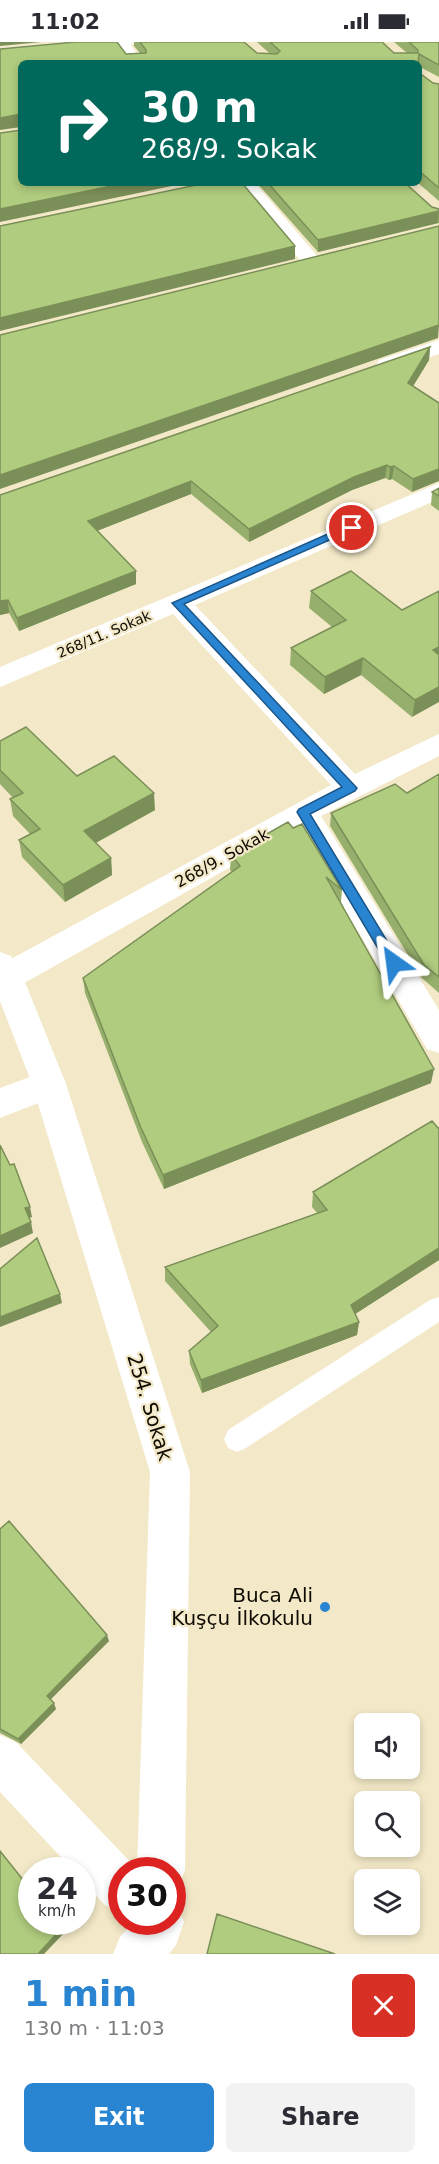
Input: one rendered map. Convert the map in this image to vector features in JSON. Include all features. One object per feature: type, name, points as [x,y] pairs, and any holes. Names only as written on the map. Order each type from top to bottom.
[{"type":"street","points":[[0,53],[123,42],[134,60]]},
{"type":"street","points":[[248,186],[312,262]]},
{"type":"street","points":[[290,268],[335,257]]},
{"type":"street","points":[[371,370],[439,347]]},
{"type":"street","name":"268/11. Sokak","points":[[0,678],[439,490]]},
{"type":"street","points":[[177,603],[351,788]]},
{"type":"street","name":"268/9. Sokak","points":[[4,971],[303,812],[439,744]]},
{"type":"street","points":[[303,812],[439,1039]]},
{"type":"street","name":"254. Sokak","points":[[4,971],[49,1084],[170,1472],[161,1857]]},
{"type":"street","points":[[0,1103],[49,1084]]},
{"type":"street","points":[[0,1758],[108,1873]]},
{"type":"lane","points":[[237,1439],[439,1308]]},
{"type":"building","points":[[75,42],[117,42],[126,54],[146,53],[140,42],[244,42],[257,53],[277,54],[280,51],[270,42],[382,42],[394,53],[418,53],[418,50],[409,42],[439,42],[439,65],[419,54],[418,60],[18,60],[18,115],[0,118],[0,49]]},
{"type":"building","points":[[422,75],[433,83],[439,84],[439,188],[422,173]]},
{"type":"building","points":[[18,130],[18,186],[111,186],[0,209],[0,133]]},
{"type":"building","points":[[192,186],[245,186],[295,246],[0,318],[0,226]]},
{"type":"building","points":[[271,186],[408,186],[432,207],[439,209],[439,211],[318,240]]},
{"type":"building","points":[[439,226],[439,325],[0,475],[0,335]]},
{"type":"building","points":[[430,347],[408,383],[439,403],[439,469],[413,479],[394,466],[387,465],[354,477],[249,529],[191,481],[88,521],[136,571],[17,618],[8,600],[0,601],[0,495]]},
{"type":"building","points":[[439,488],[439,496],[432,492]]},
{"type":"building","points":[[351,571],[402,610],[439,591],[439,647],[433,650],[439,655],[439,687],[415,700],[363,658],[325,677],[291,648],[346,620],[311,591]]},
{"type":"building","points":[[26,727],[77,776],[114,756],[154,793],[84,831],[111,858],[63,885],[19,840],[40,829],[10,799],[23,793],[0,770],[0,741]]},
{"type":"building","points":[[439,774],[439,977],[424,965],[331,813],[395,784],[407,793]]},
{"type":"building","points":[[288,822],[293,828],[302,824],[342,890],[326,877],[434,1069],[163,1175],[141,1128],[83,978],[240,866],[231,854]]},
{"type":"building","points":[[432,1121],[439,1129],[439,1248],[351,1305],[359,1322],[201,1380],[189,1351],[218,1326],[165,1267],[327,1210],[313,1192]]},
{"type":"building","points":[[0,1145],[10,1165],[14,1164],[30,1207],[25,1208],[31,1222],[0,1236]]},
{"type":"building","points":[[37,1238],[60,1294],[0,1317],[0,1269]]},
{"type":"building","points":[[9,1521],[107,1635],[47,1696],[54,1703],[18,1739],[0,1729],[0,1529]]},
{"type":"building","points":[[0,1851],[18,1874],[18,1935],[55,1935],[38,1954],[0,1954]]},
{"type":"building","points":[[217,1914],[335,1954],[207,1954]]},
{"type":"place","name":"Buca Ali Kuşçu İlkokulu","points":[[325,1607]]},
{"type":"route","points":[[352,528],[177,603],[351,788],[303,812],[394,963]]}]
